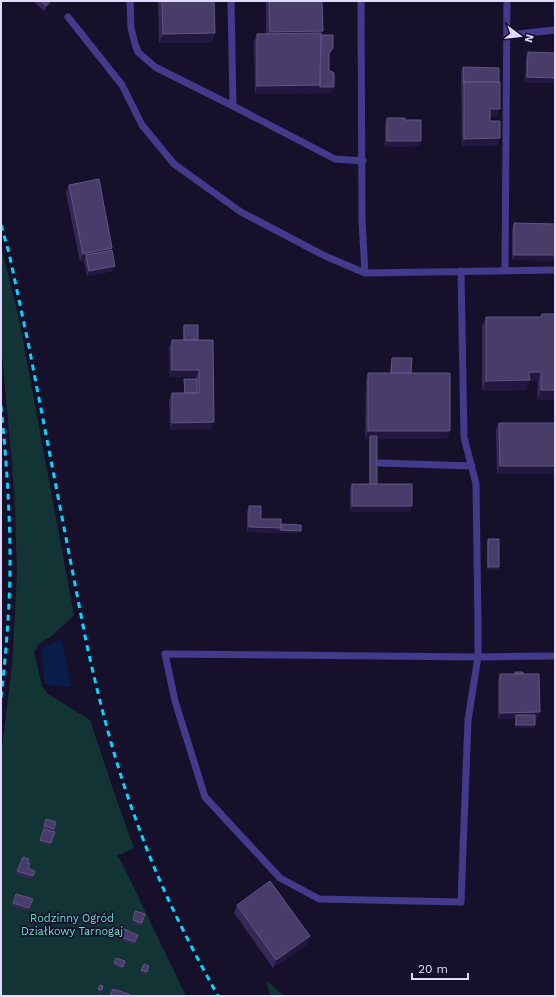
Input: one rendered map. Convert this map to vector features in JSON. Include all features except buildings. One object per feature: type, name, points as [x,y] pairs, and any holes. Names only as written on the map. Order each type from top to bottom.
[{"type":"lane","points":[[130,1],[132,36],[138,52],[155,67],[335,159],[363,161]]},
{"type":"lane","points":[[231,1],[233,106]]},
{"type":"lane","points":[[361,1],[363,161],[362,221],[365,273]]},
{"type":"lane","points":[[505,270],[507,1]]},
{"type":"lane","points":[[68,17],[122,85],[142,125],[174,164],[241,212],[325,256],[365,273],[555,270]]},
{"type":"lane","points":[[507,35],[555,30]]},
{"type":"lane","points":[[461,271],[464,437],[476,484],[478,657],[468,720],[461,902],[319,899],[280,878],[205,796],[175,701],[165,654],[478,657],[555,656]]},
{"type":"lane","points":[[380,464],[472,466]]},
{"type":"green space","name":"Rodzinny Ogród Działkowy Tarnogaj","points":[[1,246],[19,319],[74,615],[53,635],[39,644],[34,652],[42,686],[48,694],[90,720],[134,848],[117,856],[122,863],[186,996],[1,996],[1,755],[12,666],[17,573],[12,465],[1,343]]},
{"type":"green space","points":[[266,980],[284,996],[270,996]]},
{"type":"water","points":[[62,639],[71,687],[45,684],[41,648]]},
{"type":"railway","points":[[1,225],[9,253],[29,347],[86,641],[109,736],[123,782],[156,872],[185,935],[218,996]]},
{"type":"railway","points":[[1,406],[5,444],[10,561],[5,664],[1,698]]}]
